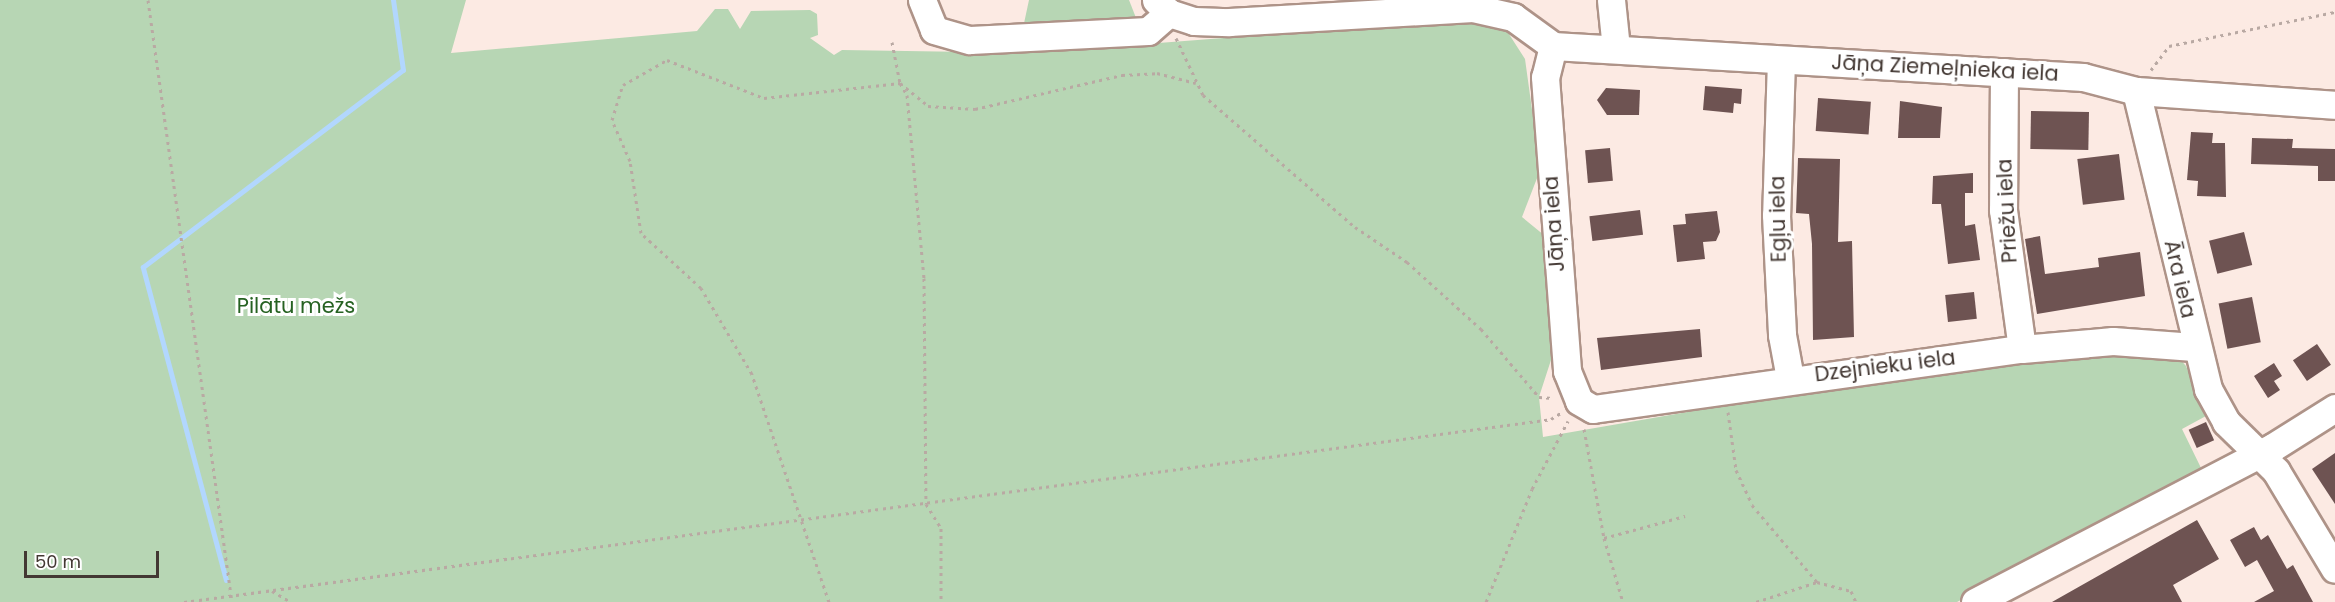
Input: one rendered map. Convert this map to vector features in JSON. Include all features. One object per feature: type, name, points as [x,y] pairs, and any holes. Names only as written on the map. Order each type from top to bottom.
[{"type":"street","points":[[922,0],[934,30],[970,40],[1148,31],[1163,7],[1194,21],[1229,22],[1473,8],[1513,17],[1553,46]]},
{"type":"street","points":[[1611,0],[1616,48]]},
{"type":"street","name":"Jāņa Ziemeļnieka iela","points":[[1553,46],[2082,77],[2136,91],[2335,105]]},
{"type":"street","name":"Jāņa iela","points":[[1553,46],[1545,77],[1553,232],[1567,371],[1579,401]]},
{"type":"street","name":"Egļu iela","points":[[1781,60],[1776,215],[1782,335],[1790,378]]},
{"type":"street","name":"Priežu iela","points":[[2004,72],[2003,210],[2022,349]]},
{"type":"street","name":"Āra iela","points":[[2136,91],[2194,347],[2208,389],[2226,422],[2276,471],[2335,569]]},
{"type":"street","name":"Dzejnieku iela","points":[[1579,401],[1593,409],[1725,392],[1790,378],[2022,349],[2113,341],[2194,347]]},
{"type":"street","points":[[1975,602],[2256,453],[2335,408]]},
{"type":"path","points":[[148,0],[232,602]]},
{"type":"path","points":[[1163,7],[1196,83],[1254,142],[1355,227],[1407,262],[1481,329],[1539,397],[1579,401]]},
{"type":"path","points":[[2136,91],[2169,46],[2335,12]]},
{"type":"path","points":[[892,42],[900,83],[907,95],[924,278],[926,504],[941,528],[940,602]]},
{"type":"path","points":[[829,602],[799,521],[752,374],[701,288],[640,233],[630,161],[612,120],[623,85],[667,60],[764,98],[900,83],[928,106],[975,109],[1122,75],[1157,73],[1196,83]]},
{"type":"path","points":[[1725,392],[1736,470],[1752,505],[1817,582]]},
{"type":"path","points":[[184,602],[231,593],[271,590],[799,521],[1551,419],[1579,401]]},
{"type":"path","points":[[1579,401],[1604,538],[1623,602]]},
{"type":"path","points":[[1486,602],[1532,489],[1579,401]]},
{"type":"path","points":[[1604,538],[1685,516]]},
{"type":"path","points":[[1756,602],[1817,582],[1851,591],[1856,602]]},
{"type":"path","points":[[271,590],[291,602]]},
{"type":"green space","name":"Pilātu mežs","points":[[0,0],[466,0],[451,53],[697,31],[715,9],[728,9],[740,29],[751,11],[810,10],[817,14],[818,35],[810,38],[834,55],[842,50],[1029,53],[1498,17],[1525,59],[1534,124],[1546,155],[1522,217],[1550,240],[1562,326],[1539,397],[1543,437],[2006,357],[2062,359],[2119,344],[2172,350],[2186,366],[2206,416],[2182,429],[2202,470],[1957,602],[0,602]]},
{"type":"green space","points":[[1029,0],[1129,0],[1138,23],[1023,28]]},
{"type":"building","points":[[1705,86],[1742,89],[1741,104],[1734,103],[1733,113],[1703,110]]},
{"type":"building","points":[[1606,88],[1640,90],[1639,115],[1607,115],[1597,100]]},
{"type":"building","points":[[1818,98],[1871,102],[1869,135],[1816,131]]},
{"type":"building","points":[[1900,101],[1942,107],[1940,138],[1898,138]]},
{"type":"building","points":[[2031,111],[2089,112],[2088,150],[2030,149]]},
{"type":"building","points":[[2191,132],[2213,133],[2212,143],[2225,143],[2226,197],[2197,196],[2198,181],[2187,180]]},
{"type":"building","points":[[2252,138],[2293,139],[2292,148],[2335,149],[2335,181],[2318,181],[2318,166],[2251,164]]},
{"type":"building","points":[[1610,148],[1613,181],[1588,183],[1585,150]]},
{"type":"building","points":[[2119,154],[2125,200],[2083,205],[2077,159]]},
{"type":"building","points":[[1798,158],[1840,159],[1838,242],[1852,241],[1854,337],[1813,340],[1812,244],[1809,214],[1796,213]]},
{"type":"building","points":[[1973,173],[1973,193],[1965,193],[1965,226],[1975,224],[1980,260],[1948,264],[1941,204],[1932,204],[1933,176]]},
{"type":"building","points":[[1640,210],[1643,235],[1592,241],[1589,216]]},
{"type":"building","points":[[1717,211],[1720,232],[1716,241],[1703,242],[1705,259],[1677,262],[1673,225],[1686,224],[1685,214]]},
{"type":"building","points":[[2244,232],[2252,265],[2217,274],[2209,241]]},
{"type":"building","points":[[2040,236],[2045,274],[2099,267],[2098,258],[2140,252],[2145,296],[2037,314],[2025,239]]},
{"type":"building","points":[[1974,292],[1977,319],[1948,322],[1945,295]]},
{"type":"building","points":[[2252,297],[2261,342],[2227,349],[2219,303]]},
{"type":"building","points":[[1700,329],[1702,357],[1601,370],[1597,338]]},
{"type":"building","points":[[2317,344],[2331,365],[2307,381],[2293,360]]},
{"type":"building","points":[[2274,363],[2282,376],[2274,381],[2280,390],[2268,398],[2254,376]]},
{"type":"building","points":[[2206,422],[2214,440],[2197,448],[2189,430]]},
{"type":"building","points":[[2335,453],[2335,504],[2312,469]]},
{"type":"building","points":[[2197,520],[2219,559],[2173,585],[2182,602],[2052,602]]},
{"type":"building","points":[[2254,527],[2261,540],[2268,535],[2287,569],[2293,565],[2313,602],[2254,602],[2274,591],[2257,560],[2245,567],[2230,540]]},
{"type":"waterway","points":[[226,580],[143,267],[403,70],[393,0]]}]
